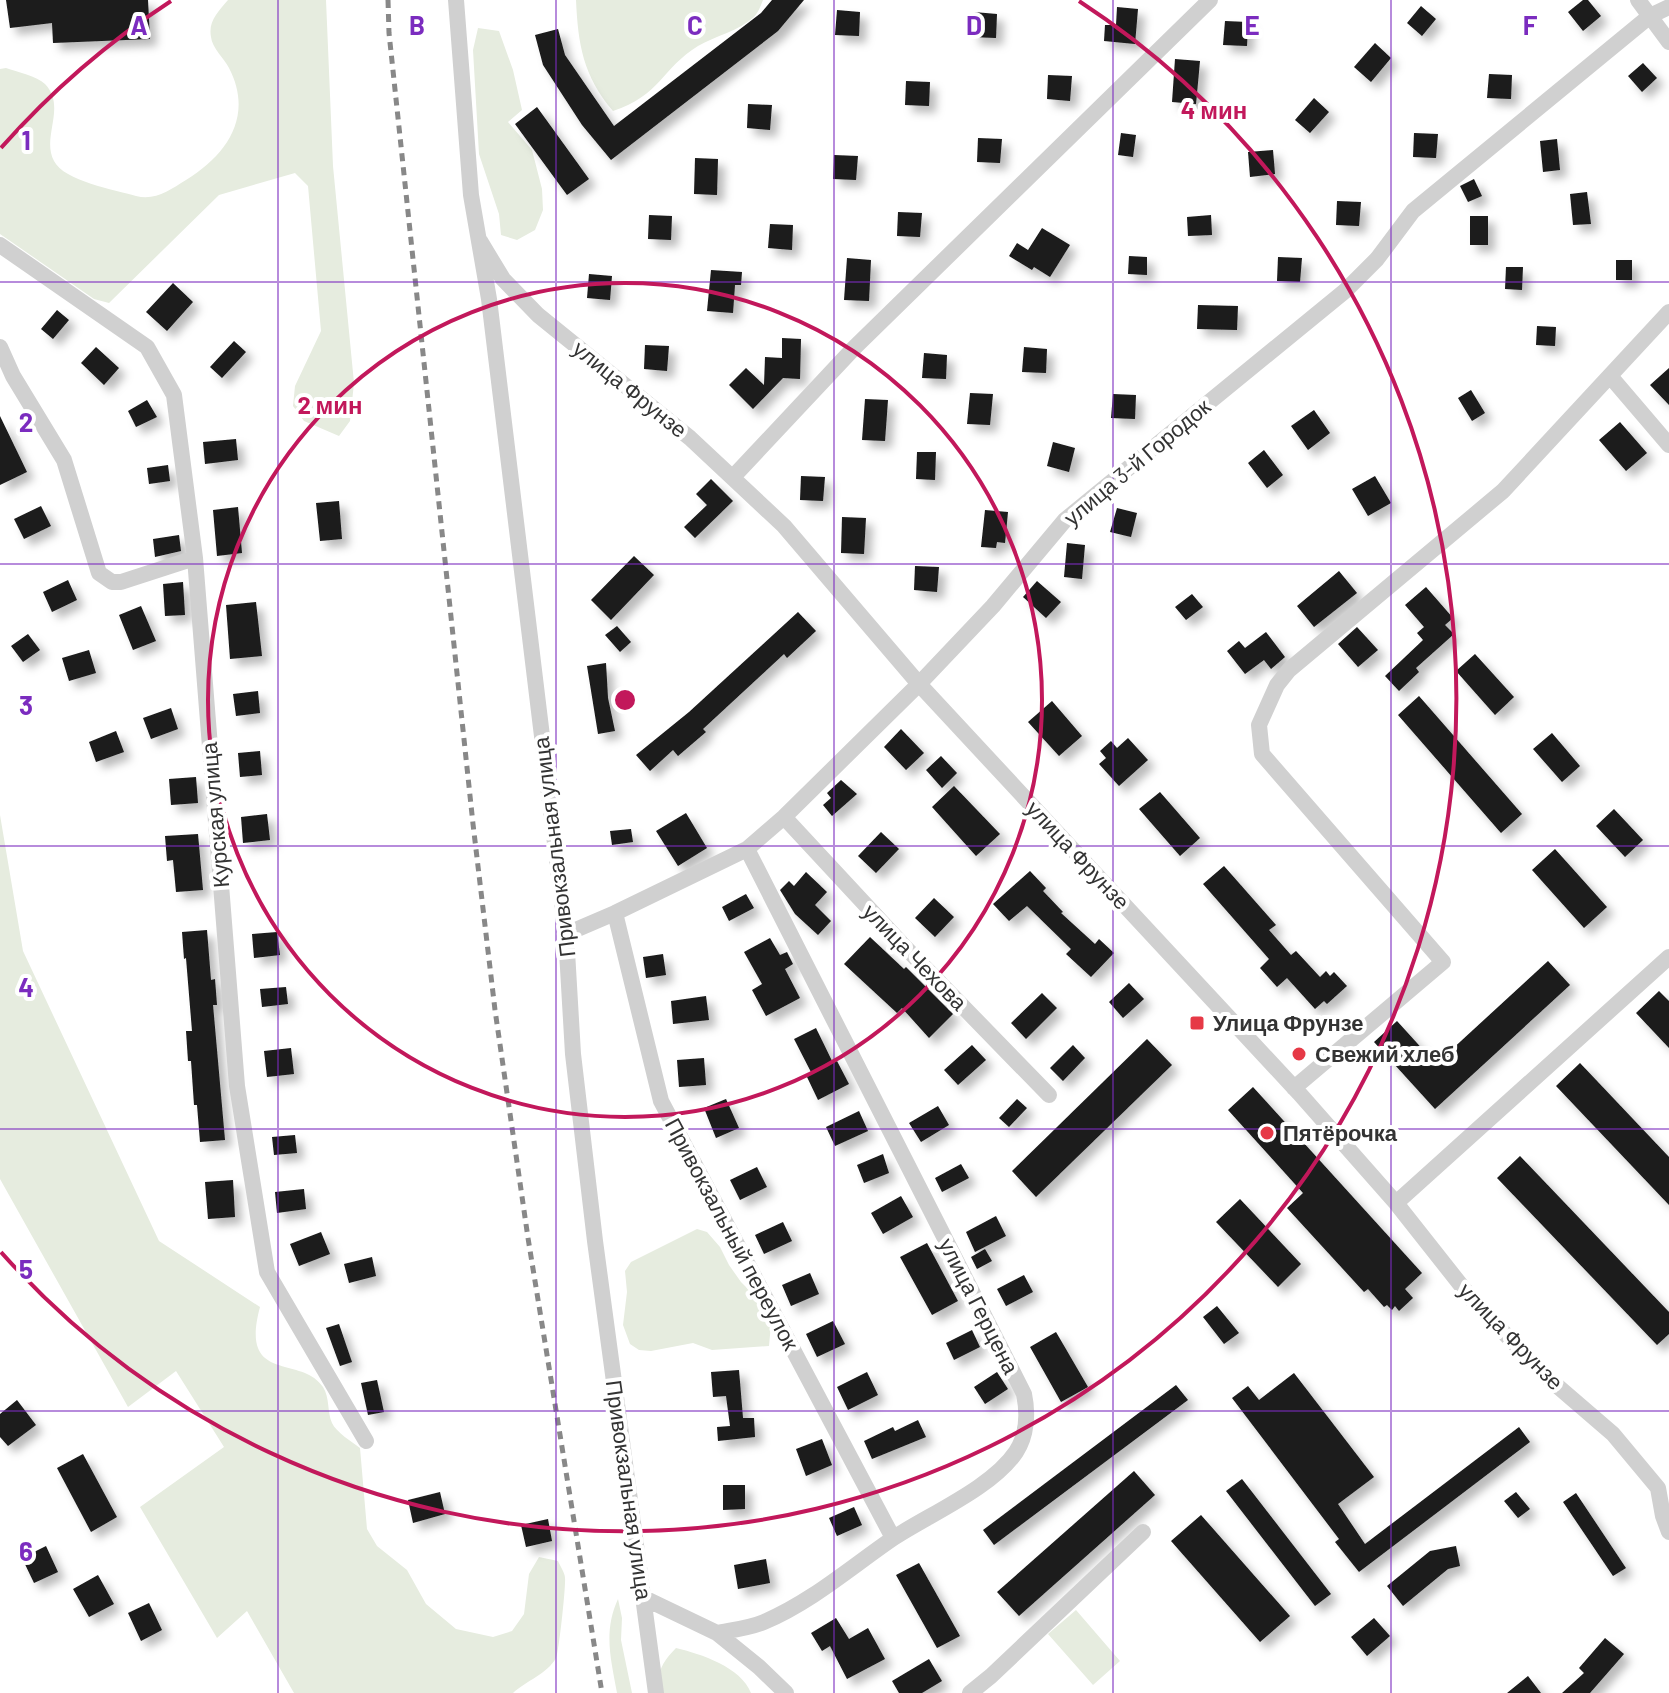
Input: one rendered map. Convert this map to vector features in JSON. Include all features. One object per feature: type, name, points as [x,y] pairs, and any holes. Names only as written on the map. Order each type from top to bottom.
[{"type":"street","name":"Привокзальная улица","points":[[456,0],[471,195],[480,241],[492,273],[566,934],[579,1101],[656,1693]]},
{"type":"street","points":[[733,477],[854,348],[1210,0]]},
{"type":"street","points":[[1638,0],[1669,42]]},
{"type":"street","name":"улица 3-й Городок","points":[[566,934],[747,849],[784,817],[919,684],[993,606],[1065,520],[1345,291],[1377,259],[1413,211],[1650,16],[1669,7]]},
{"type":"street","name":"Курская улица","points":[[3,253],[147,347],[174,395],[195,558],[237,1086],[267,1272],[366,1441]]},
{"type":"street","name":"улица Фрунзе","points":[[492,273],[503,279],[538,315],[690,438],[784,526],[919,684],[1294,1088],[1396,1203],[1475,1303],[1548,1378],[1613,1434],[1663,1489]]},
{"type":"street","points":[[1294,1088],[1443,962],[1262,754],[1259,725],[1277,685],[1289,670],[1503,491],[1669,312]]},
{"type":"street","points":[[0,347],[13,376],[64,460],[99,573],[112,582],[121,582],[195,558]]},
{"type":"street","points":[[1610,376],[1669,445]]},
{"type":"street","name":"улица Чехова","points":[[784,817],[911,954],[1049,1095]]},
{"type":"street","name":"улица Герцена","points":[[717,1633],[761,1624],[799,1605],[893,1538],[989,1480],[1018,1450],[1028,1410],[1024,1394],[747,849]]},
{"type":"street","name":"Привокзальный переулок","points":[[615,913],[661,1101],[893,1538]]},
{"type":"street","points":[[1396,1203],[1669,957]]},
{"type":"street","points":[[1663,1489],[1663,1516],[1669,1532]]},
{"type":"street","points":[[970,1693],[1143,1532]]},
{"type":"street","points":[[644,1598],[717,1633],[786,1693]]},
{"type":"shaded area","points":[[228,0],[326,0],[333,166],[354,383],[350,421],[339,436],[304,421],[293,406],[295,386],[321,331],[308,186],[295,173],[219,195],[109,303],[94,299],[0,234],[0,69],[6,68],[37,79],[51,93],[54,112],[51,152],[60,168],[103,188],[143,197],[156,196],[201,170],[214,159],[232,133],[239,102],[236,86],[212,41],[210,31],[215,17]]},
{"type":"shaded area","points":[[576,0],[763,0],[748,22],[698,46],[641,98],[613,111],[595,85],[584,59]]},
{"type":"shaded area","points":[[478,28],[499,31],[513,70],[522,110],[508,122],[532,150],[542,189],[543,210],[535,230],[517,240],[501,235],[499,214],[479,154],[473,50]]},
{"type":"shaded area","points":[[0,815],[23,951],[159,1241],[260,1307],[256,1331],[258,1348],[265,1358],[313,1377],[323,1387],[334,1426],[360,1448],[367,1529],[377,1546],[407,1570],[426,1604],[456,1629],[493,1637],[512,1631],[524,1614],[529,1574],[539,1557],[558,1561],[565,1583],[556,1658],[547,1669],[513,1693],[294,1693],[247,1611],[217,1638],[140,1507],[224,1447],[176,1371],[128,1407],[0,1179]]},
{"type":"shaded area","points":[[697,1229],[707,1232],[741,1282],[756,1297],[771,1324],[769,1346],[712,1350],[693,1343],[651,1351],[639,1350],[630,1344],[623,1325],[627,1292],[625,1271],[631,1262]]},
{"type":"shaded area","points":[[618,1599],[622,1618],[621,1640],[632,1693],[617,1693],[611,1657],[611,1623]]},
{"type":"shaded area","points":[[1076,1610],[1120,1661],[1093,1685],[1048,1634]]},
{"type":"shaded area","points":[[676,1648],[708,1658],[729,1669],[739,1676],[751,1693],[660,1693],[661,1668]]},
{"type":"building","points":[[6,0],[148,0],[150,39],[53,43],[52,23],[10,28]]},
{"type":"building","points":[[772,0],[804,0],[778,31],[611,160],[582,125],[543,65],[535,35],[558,29],[565,55],[614,126],[761,13]]},
{"type":"building","points":[[1583,0],[1588,0],[1601,16],[1583,31],[1568,12]]},
{"type":"building","points":[[1421,6],[1436,19],[1422,36],[1407,23]]},
{"type":"building","points":[[1117,7],[1138,9],[1135,44],[1104,41],[1105,25],[1116,25]]},
{"type":"building","points":[[837,10],[860,12],[859,36],[835,35]]},
{"type":"building","points":[[974,12],[997,14],[996,38],[972,37]]},
{"type":"building","points":[[1225,21],[1248,22],[1247,46],[1223,45]]},
{"type":"building","points":[[1375,43],[1391,58],[1371,82],[1354,67]]},
{"type":"building","points":[[1175,59],[1200,61],[1196,104],[1172,102]]},
{"type":"building","points":[[1643,63],[1657,78],[1642,92],[1628,76]]},
{"type":"building","points":[[1489,74],[1512,75],[1511,99],[1487,98]]},
{"type":"building","points":[[1048,75],[1072,76],[1070,101],[1047,99]]},
{"type":"building","points":[[906,81],[930,82],[929,106],[905,105]]},
{"type":"building","points":[[1314,98],[1329,112],[1310,133],[1295,120]]},
{"type":"building","points":[[748,104],[772,105],[770,130],[747,128]]},
{"type":"building","points":[[537,107],[589,179],[567,195],[515,124]]},
{"type":"building","points":[[1121,133],[1136,135],[1133,157],[1118,155]]},
{"type":"building","points":[[1414,133],[1438,134],[1436,158],[1413,157]]},
{"type":"building","points":[[978,138],[1002,139],[1000,163],[977,162]]},
{"type":"building","points":[[1557,139],[1560,170],[1543,172],[1540,141]]},
{"type":"building","points":[[1273,150],[1275,174],[1250,177],[1248,152]]},
{"type":"building","points":[[834,155],[858,156],[856,180],[833,179]]},
{"type":"building","points":[[695,158],[718,159],[717,195],[694,194]]},
{"type":"building","points":[[1474,179],[1482,196],[1468,202],[1460,186]]},
{"type":"building","points":[[1587,192],[1591,224],[1573,225],[1570,194]]},
{"type":"building","points":[[1337,201],[1361,202],[1359,226],[1336,225]]},
{"type":"building","points":[[898,212],[922,213],[920,237],[897,236]]},
{"type":"building","points":[[649,215],[672,216],[671,240],[648,239]]},
{"type":"building","points":[[1211,215],[1212,235],[1188,236],[1187,217]]},
{"type":"building","points":[[1470,216],[1488,216],[1488,245],[1470,245]]},
{"type":"building","points":[[770,224],[793,225],[792,250],[768,248]]},
{"type":"building","points":[[1042,228],[1070,245],[1050,277],[1009,256],[1017,243],[1028,250]]},
{"type":"building","points":[[1129,256],[1147,257],[1147,275],[1128,274]]},
{"type":"building","points":[[1278,257],[1302,258],[1300,282],[1277,281]]},
{"type":"building","points":[[847,258],[871,260],[869,301],[844,300]]},
{"type":"building","points":[[1616,260],[1632,260],[1632,280],[1616,280]]},
{"type":"building","points":[[1506,267],[1523,267],[1522,290],[1505,289]]},
{"type":"building","points":[[711,270],[742,272],[741,285],[735,285],[733,313],[707,311]]},
{"type":"building","points":[[589,274],[612,276],[610,300],[587,298]]},
{"type":"building","points":[[173,283],[193,302],[167,331],[146,312]]},
{"type":"building","points":[[1198,305],[1238,306],[1237,330],[1197,329]]},
{"type":"building","points":[[57,310],[69,320],[53,339],[41,329]]},
{"type":"building","points":[[1537,326],[1556,327],[1555,346],[1536,345]]},
{"type":"building","points":[[782,338],[801,339],[800,379],[783,378],[753,409],[729,385],[746,368],[764,385],[765,357],[782,358]]},
{"type":"building","points":[[234,341],[246,352],[222,378],[210,367]]},
{"type":"building","points":[[645,345],[669,346],[667,371],[644,369]]},
{"type":"building","points":[[96,347],[119,368],[104,385],[81,363]]},
{"type":"building","points":[[1024,347],[1047,349],[1046,373],[1022,372]]},
{"type":"building","points":[[924,353],[947,355],[946,379],[922,378]]},
{"type":"building","points":[[1669,368],[1669,405],[1650,385]]},
{"type":"building","points":[[1471,390],[1485,413],[1472,421],[1458,398]]},
{"type":"building","points":[[970,393],[993,394],[990,425],[967,424]]},
{"type":"building","points":[[1113,394],[1136,395],[1135,419],[1111,418]]},
{"type":"building","points":[[865,399],[888,400],[885,441],[862,440]]},
{"type":"building","points":[[147,400],[157,417],[136,427],[128,411]]},
{"type":"building","points":[[1314,410],[1330,433],[1308,450],[1291,426]]},
{"type":"building","points":[[0,416],[27,472],[0,485]]},
{"type":"building","points":[[1620,422],[1647,453],[1626,471],[1599,440]]},
{"type":"building","points":[[236,439],[238,460],[205,464],[203,442]]},
{"type":"building","points":[[1053,442],[1075,448],[1069,472],[1047,466]]},
{"type":"building","points":[[1264,450],[1283,475],[1267,488],[1248,463]]},
{"type":"building","points":[[917,452],[936,452],[935,480],[916,479]]},
{"type":"building","points":[[168,465],[170,481],[149,484],[147,468]]},
{"type":"building","points":[[801,476],[825,477],[823,501],[800,500]]},
{"type":"building","points":[[1375,476],[1391,503],[1368,516],[1352,489]]},
{"type":"building","points":[[711,479],[733,501],[695,538],[684,527],[707,505],[696,494]]},
{"type":"building","points":[[339,501],[342,539],[320,541],[316,503]]},
{"type":"building","points":[[41,506],[51,526],[24,539],[14,519]]},
{"type":"building","points":[[238,507],[242,553],[217,556],[213,510]]},
{"type":"building","points":[[1117,508],[1137,513],[1131,537],[1110,532]]},
{"type":"building","points":[[985,510],[1008,512],[1005,543],[997,542],[996,548],[981,547]]},
{"type":"building","points":[[842,517],[866,518],[864,554],[841,553]]},
{"type":"building","points":[[179,535],[181,551],[155,557],[153,539]]},
{"type":"building","points":[[1067,543],[1085,545],[1082,579],[1064,577]]},
{"type":"building","points":[[634,556],[654,575],[611,620],[591,600]]},
{"type":"building","points":[[915,566],[939,567],[937,592],[914,590]]},
{"type":"building","points":[[1339,571],[1357,593],[1314,627],[1297,606]]},
{"type":"building","points":[[68,580],[77,600],[52,612],[43,592]]},
{"type":"building","points":[[1037,581],[1061,602],[1046,618],[1023,597]]},
{"type":"building","points":[[183,582],[185,615],[165,616],[163,584]]},
{"type":"building","points":[[1426,587],[1453,618],[1445,625],[1454,634],[1416,668],[1419,672],[1399,691],[1385,676],[1423,640],[1417,633],[1424,627],[1405,605]]},
{"type":"building","points":[[1192,594],[1203,607],[1186,620],[1175,607]]},
{"type":"building","points":[[256,602],[262,656],[230,659],[226,605]]},
{"type":"building","points":[[141,606],[156,641],[133,650],[119,615]]},
{"type":"building","points":[[798,612],[816,631],[787,658],[784,654],[678,756],[673,750],[650,771],[636,755],[689,712]]},
{"type":"building","points":[[617,626],[631,642],[620,652],[605,635]]},
{"type":"building","points":[[1357,627],[1378,650],[1358,667],[1338,644]]},
{"type":"building","points":[[1266,632],[1285,657],[1271,669],[1264,660],[1245,674],[1227,651],[1239,641],[1245,648]]},
{"type":"building","points":[[28,634],[40,650],[23,662],[11,646]]},
{"type":"building","points":[[89,650],[96,673],[69,681],[62,658]]},
{"type":"building","points":[[1475,654],[1514,697],[1495,715],[1456,671]]},
{"type":"building","points":[[606,663],[608,698],[615,731],[598,734],[587,666]]},
{"type":"building","points":[[258,691],[260,713],[236,716],[233,694]]},
{"type":"building","points":[[1419,696],[1522,814],[1501,833],[1398,715]]},
{"type":"building","points":[[1052,701],[1082,736],[1059,756],[1028,722]]},
{"type":"building","points":[[171,708],[178,729],[151,739],[143,718]]},
{"type":"building","points":[[901,729],[924,753],[906,770],[884,747]]},
{"type":"building","points":[[116,731],[124,752],[96,762],[89,742]]},
{"type":"building","points":[[1552,733],[1580,766],[1562,782],[1533,749]]},
{"type":"building","points":[[1128,738],[1148,760],[1119,786],[1099,764],[1106,758],[1100,751],[1111,741],[1117,748]]},
{"type":"building","points":[[260,751],[262,775],[240,777],[238,753]]},
{"type":"building","points":[[941,756],[957,773],[942,788],[926,770]]},
{"type":"building","points":[[196,777],[198,803],[171,805],[169,779]]},
{"type":"building","points":[[841,780],[857,794],[832,816],[823,805],[831,798],[827,793]]},
{"type":"building","points":[[954,786],[1000,834],[976,856],[932,807]]},
{"type":"building","points":[[1160,792],[1200,838],[1180,856],[1139,809]]},
{"type":"building","points":[[1614,809],[1643,840],[1625,857],[1596,826]]},
{"type":"building","points":[[686,813],[707,848],[678,866],[656,831]]},
{"type":"building","points":[[267,814],[270,840],[243,843],[241,817]]},
{"type":"building","points":[[631,829],[633,842],[612,845],[610,831]]},
{"type":"building","points":[[881,832],[899,849],[876,873],[858,856]]},
{"type":"building","points":[[198,834],[203,890],[176,892],[173,860],[167,861],[165,836]]},
{"type":"building","points":[[1555,849],[1607,907],[1584,928],[1532,870]]},
{"type":"building","points":[[1224,866],[1276,925],[1269,930],[1291,955],[1296,951],[1320,977],[1326,971],[1330,976],[1334,972],[1347,986],[1327,1004],[1324,1001],[1315,1009],[1287,978],[1277,987],[1260,968],[1269,959],[1203,884]]},
{"type":"building","points":[[1030,871],[1046,888],[1043,891],[1061,913],[1095,944],[1099,939],[1114,953],[1091,977],[1066,954],[1071,949],[1027,906],[1009,921],[993,904]]},
{"type":"building","points":[[806,872],[827,892],[815,905],[831,921],[818,935],[795,914],[780,890],[789,881],[794,886]]},
{"type":"building","points":[[746,894],[754,908],[729,921],[722,907]]},
{"type":"building","points":[[934,898],[954,917],[935,937],[915,918]]},
{"type":"building","points":[[207,930],[211,980],[215,979],[217,1005],[213,1005],[225,1140],[200,1142],[191,1061],[188,1061],[186,1031],[192,1031],[182,932]]},
{"type":"building","points":[[277,932],[280,955],[254,958],[252,934]]},
{"type":"building","points":[[870,937],[904,969],[906,967],[953,1014],[929,1038],[902,1008],[897,1013],[844,964]]},
{"type":"building","points":[[770,938],[780,955],[787,952],[793,964],[785,969],[800,998],[766,1016],[752,990],[762,984],[744,952]]},
{"type":"building","points":[[663,954],[666,975],[646,978],[643,957]]},
{"type":"building","points":[[1548,961],[1570,985],[1435,1109],[1374,1042],[1397,1021],[1436,1064]]},
{"type":"building","points":[[1129,983],[1144,999],[1123,1018],[1109,1002]]},
{"type":"building","points":[[286,987],[288,1004],[262,1007],[260,989]]},
{"type":"building","points":[[1659,991],[1669,1001],[1669,1048],[1636,1013]]},
{"type":"building","points":[[1042,993],[1057,1008],[1026,1039],[1011,1023]]},
{"type":"building","points":[[706,996],[709,1020],[673,1024],[671,1001]]},
{"type":"building","points":[[816,1028],[833,1063],[837,1061],[849,1084],[818,1100],[807,1077],[812,1074],[794,1039]]},
{"type":"building","points":[[1147,1039],[1172,1065],[1036,1197],[1012,1171]]},
{"type":"building","points":[[972,1045],[986,1060],[958,1085],[944,1070]]},
{"type":"building","points":[[1073,1045],[1085,1058],[1063,1081],[1050,1068]]},
{"type":"building","points":[[291,1048],[294,1074],[267,1077],[264,1051]]},
{"type":"building","points":[[704,1058],[706,1085],[679,1087],[677,1060]]},
{"type":"building","points":[[1580,1063],[1669,1157],[1669,1205],[1556,1086]]},
{"type":"building","points":[[1253,1087],[1422,1273],[1405,1289],[1413,1298],[1399,1311],[1395,1306],[1392,1310],[1387,1305],[1384,1307],[1368,1289],[1364,1292],[1287,1208],[1303,1193],[1228,1110]]},
{"type":"building","points":[[726,1099],[739,1128],[716,1138],[704,1108]]},
{"type":"building","points":[[1017,1099],[1027,1108],[1009,1127],[999,1118]]},
{"type":"building","points":[[938,1106],[949,1125],[921,1142],[909,1123]]},
{"type":"building","points":[[859,1111],[868,1131],[835,1146],[826,1127]]},
{"type":"building","points":[[295,1135],[297,1153],[274,1155],[272,1137]]},
{"type":"building","points":[[883,1154],[889,1173],[864,1183],[857,1165]]},
{"type":"building","points":[[1520,1156],[1669,1312],[1669,1334],[1657,1345],[1497,1178]]},
{"type":"building","points":[[961,1164],[969,1178],[942,1192],[935,1178]]},
{"type":"building","points":[[757,1167],[767,1187],[740,1200],[730,1180]]},
{"type":"building","points":[[233,1180],[235,1217],[208,1219],[205,1182]]},
{"type":"building","points":[[304,1189],[306,1209],[277,1213],[275,1192]]},
{"type":"building","points":[[901,1196],[913,1217],[883,1234],[871,1213]]},
{"type":"building","points":[[1240,1199],[1301,1264],[1278,1287],[1216,1222]]},
{"type":"building","points":[[996,1216],[1006,1236],[975,1252],[966,1232]]},
{"type":"building","points":[[783,1222],[792,1241],[764,1254],[755,1235]]},
{"type":"building","points":[[321,1232],[330,1254],[299,1266],[290,1244]]},
{"type":"building","points":[[927,1243],[958,1301],[932,1315],[900,1257]]},
{"type":"building","points":[[985,1249],[992,1261],[977,1269],[971,1257]]},
{"type":"building","points":[[372,1257],[376,1276],[349,1283],[344,1264]]},
{"type":"building","points":[[810,1273],[819,1294],[791,1306],[782,1285]]},
{"type":"building","points":[[1024,1275],[1033,1292],[1006,1306],[997,1289]]},
{"type":"building","points":[[1217,1306],[1239,1333],[1224,1344],[1203,1317]]},
{"type":"building","points":[[833,1321],[845,1344],[817,1357],[806,1334]]},
{"type":"building","points":[[339,1324],[352,1362],[340,1366],[326,1328]]},
{"type":"building","points":[[972,1330],[980,1347],[954,1360],[946,1343]]},
{"type":"building","points":[[1056,1332],[1088,1387],[1061,1402],[1030,1347]]},
{"type":"building","points":[[739,1370],[743,1418],[754,1418],[755,1437],[718,1441],[717,1427],[730,1426],[726,1396],[713,1397],[711,1372]]},
{"type":"building","points":[[867,1372],[878,1395],[848,1410],[837,1387]]},
{"type":"building","points":[[997,1372],[1008,1389],[985,1404],[974,1387]]},
{"type":"building","points":[[1294,1373],[1374,1477],[1338,1504],[1365,1544],[1519,1427],[1530,1442],[1359,1572],[1335,1542],[1339,1539],[1232,1398],[1248,1386],[1259,1400]]},
{"type":"building","points":[[377,1380],[384,1412],[368,1415],[361,1383]]},
{"type":"building","points":[[1176,1385],[1188,1400],[994,1545],[983,1530]]},
{"type":"building","points":[[17,1400],[36,1425],[8,1446],[0,1437],[0,1414]]},
{"type":"building","points":[[918,1420],[926,1437],[872,1459],[864,1441],[893,1427],[895,1431]]},
{"type":"building","points":[[822,1439],[832,1465],[806,1476],[796,1449]]},
{"type":"building","points":[[83,1454],[117,1517],[91,1532],[57,1468]]},
{"type":"building","points":[[1134,1471],[1155,1495],[1019,1616],[997,1592]]},
{"type":"building","points":[[1242,1479],[1331,1594],[1315,1606],[1226,1491]]},
{"type":"building","points":[[723,1485],[745,1485],[745,1509],[723,1510]]},
{"type":"building","points":[[440,1492],[445,1514],[413,1523],[408,1500]]},
{"type":"building","points":[[1516,1492],[1530,1509],[1518,1518],[1504,1501]]},
{"type":"building","points":[[1576,1493],[1626,1568],[1613,1576],[1563,1502]]},
{"type":"building","points":[[854,1507],[862,1525],[837,1536],[829,1518]]},
{"type":"building","points":[[1201,1515],[1290,1616],[1260,1642],[1171,1541]]},
{"type":"building","points":[[548,1519],[552,1541],[526,1547],[521,1525]]},
{"type":"building","points":[[46,1546],[58,1572],[34,1583],[22,1558]]},
{"type":"building","points":[[1456,1546],[1460,1566],[1448,1569],[1403,1606],[1387,1586],[1430,1551]]},
{"type":"building","points":[[766,1559],[770,1583],[738,1589],[734,1565]]},
{"type":"building","points":[[919,1563],[960,1636],[937,1648],[896,1575]]},
{"type":"building","points":[[98,1575],[114,1604],[89,1617],[73,1589]]},
{"type":"building","points":[[149,1603],[162,1630],[141,1641],[128,1613]]},
{"type":"building","points":[[836,1618],[849,1639],[868,1628],[885,1659],[847,1679],[830,1646],[822,1651],[811,1633]]},
{"type":"building","points":[[1374,1618],[1390,1636],[1367,1656],[1351,1637]]},
{"type":"building","points":[[1605,1638],[1624,1654],[1590,1693],[1562,1693],[1584,1673],[1579,1668]]},
{"type":"building","points":[[929,1659],[942,1681],[922,1693],[899,1693],[892,1681]]},
{"type":"building","points":[[1528,1676],[1541,1693],[1507,1693]]},
{"type":"railway","points":[[388,0],[389,33],[495,1010],[528,1238],[602,1693]]},
{"type":"place","name":"Улица Фрунзе","points":[[1197,1023]]},
{"type":"place","name":"Свежий хлеб","points":[[1299,1054]]},
{"type":"place","name":"Пятёрочка","points":[[1267,1133]]}]
